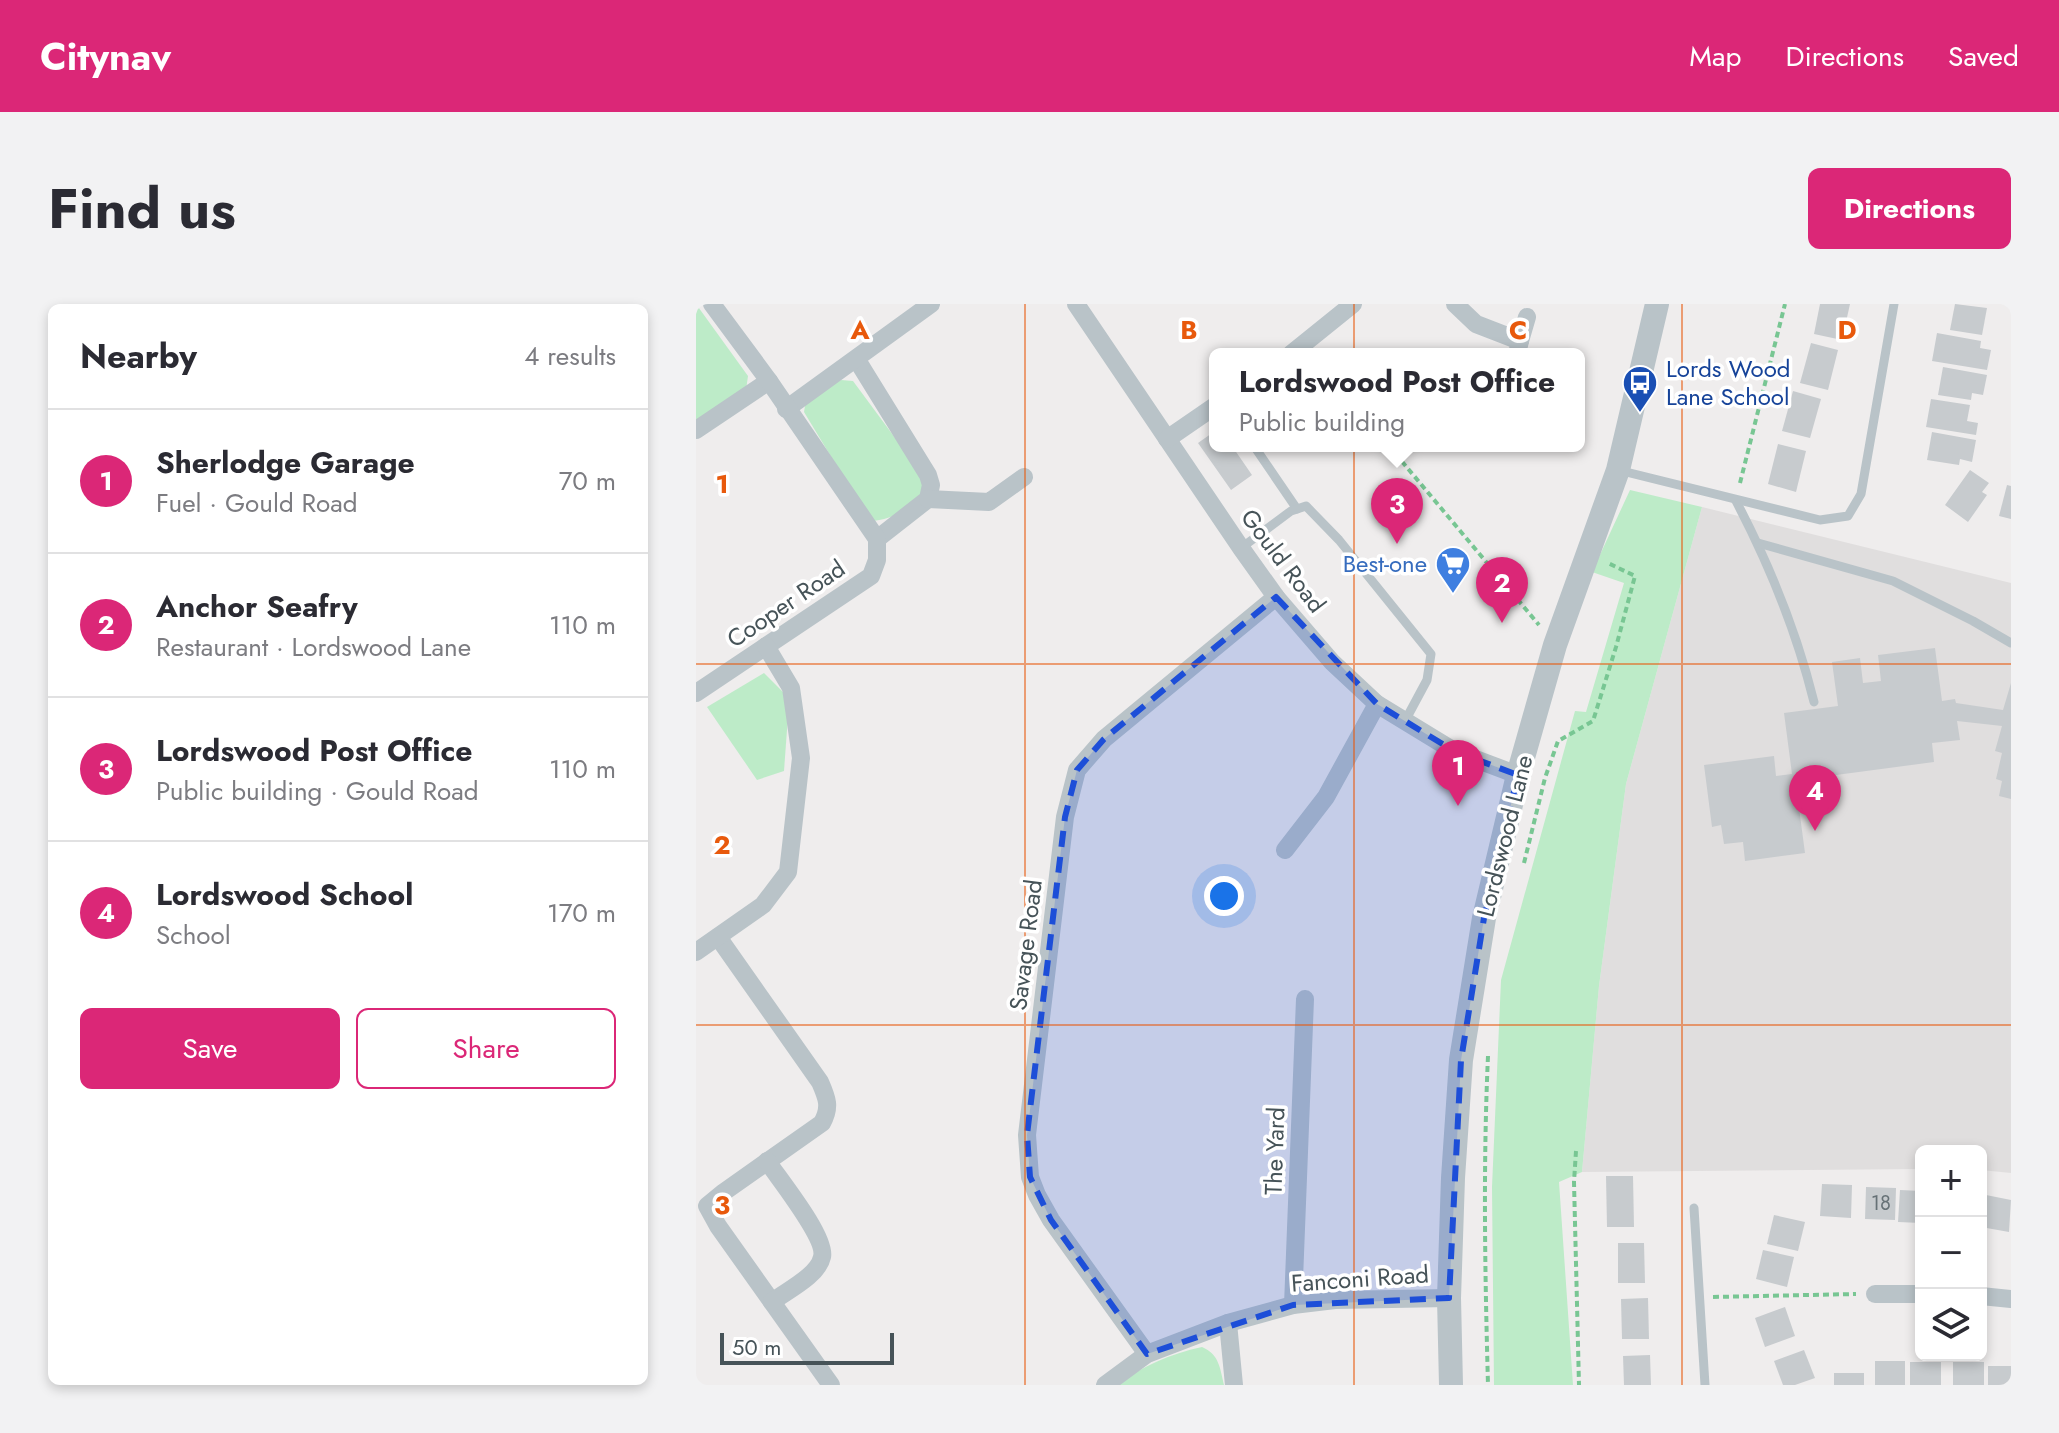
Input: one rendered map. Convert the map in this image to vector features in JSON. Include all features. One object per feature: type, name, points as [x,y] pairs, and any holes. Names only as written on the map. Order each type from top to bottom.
[{"type":"street","points":[[712,304],[769,381],[877,539],[928,499],[931,485],[928,475],[857,360]]},
{"type":"street","points":[[786,409],[931,304]]},
{"type":"street","name":"Gould Road","points":[[1076,304],[1276,597],[1332,662],[1377,704],[1454,751],[1518,775]]},
{"type":"street","points":[[1298,348],[1353,304]]},
{"type":"street","points":[[1455,304],[1476,324],[1518,347],[1527,317]]},
{"type":"street","name":"Lordswood Lane","points":[[1451,1385],[1449,1298],[1461,1060],[1484,918],[1518,775],[1555,645],[1618,470],[1657,304]]},
{"type":"street","points":[[696,430],[769,381]]},
{"type":"street","points":[[1167,439],[1209,410]]},
{"type":"street","points":[[928,499],[989,502],[1024,477]]},
{"type":"street","name":"Cooper Road","points":[[696,693],[871,576],[877,560],[877,539]]},
{"type":"street","name":"Savage Road","points":[[1147,1354],[1051,1220],[1030,1177],[1027,1135],[1065,817],[1077,770],[1104,739],[1276,597]]},
{"type":"street","points":[[696,952],[763,905],[788,872],[801,758],[791,688],[766,646]]},
{"type":"street","points":[[1285,850],[1326,797],[1377,704]]},
{"type":"street","points":[[718,937],[820,1082],[828,1100],[828,1112],[822,1123],[702,1206],[831,1385]]},
{"type":"street","name":"The Yard","points":[[1293,1305],[1305,999]]},
{"type":"street","points":[[767,1161],[822,1241],[822,1258],[813,1271],[772,1302]]},
{"type":"street","points":[[1875,1294],[1915,1294]]},
{"type":"street","points":[[1987,1297],[2011,1299]]},
{"type":"street","name":"Fanconi Road","points":[[1105,1385],[1147,1354],[1228,1323],[1293,1305],[1335,1300],[1449,1298]]},
{"type":"street","points":[[1228,1323],[1234,1385]]},
{"type":"lane","points":[[1618,470],[1820,520],[1848,516],[1861,494],[1894,304]]},
{"type":"lane","points":[[1258,452],[1297,509]]},
{"type":"lane","points":[[1736,501],[1758,543],[1806,671],[1814,702]]},
{"type":"lane","points":[[1241,548],[1306,506],[1339,540],[1431,654],[1427,680],[1405,721]]},
{"type":"lane","points":[[1758,543],[1893,581],[2011,643]]},
{"type":"lane","points":[[1694,1208],[1705,1385]]},
{"type":"path","points":[[1736,501],[1785,304]]},
{"type":"path","points":[[1394,452],[1555,645]]},
{"type":"path","points":[[1524,863],[1545,778],[1558,741],[1593,721],[1632,590],[1635,576],[1607,562],[1607,554]]},
{"type":"path","points":[[1488,1046],[1484,1209],[1488,1385]]},
{"type":"path","points":[[1576,1151],[1579,1385]]},
{"type":"path","points":[[1699,1297],[1875,1294]]},
{"type":"highlighted area","points":[[1276,597],[1377,704],[1454,751],[1518,775],[1484,918],[1461,1060],[1449,1298],[1293,1305],[1147,1354],[1051,1220],[1030,1177],[1027,1135],[1065,817],[1077,770],[1104,739]]},
{"type":"shaded area","points":[[1702,507],[2011,583],[2011,1173],[1987,1171],[1987,1145],[1915,1145],[1915,1169],[1582,1172],[1599,986],[1626,784]]},
{"type":"green space","points":[[696,304],[748,376],[746,390],[696,426]]},
{"type":"green space","points":[[841,380],[853,381],[921,473],[927,488],[909,507],[886,519],[870,521],[804,412],[806,400]]},
{"type":"green space","points":[[1630,490],[1702,507],[1626,784],[1599,986],[1582,1172],[1559,1182],[1573,1385],[1494,1385],[1492,1187],[1501,980],[1575,711],[1586,712],[1624,583],[1592,572]]},
{"type":"green space","points":[[764,673],[783,692],[788,716],[784,771],[757,780],[707,707]]},
{"type":"green space","points":[[1202,1347],[1215,1358],[1224,1385],[1116,1385],[1157,1362]]},
{"type":"building","points":[[1820,304],[1850,304],[1842,340],[1814,334]]},
{"type":"building","points":[[1955,304],[1987,308],[1982,335],[1950,330]]},
{"type":"building","points":[[1937,333],[1981,341],[1980,348],[1991,350],[1987,370],[1932,361]]},
{"type":"building","points":[[1811,343],[1838,350],[1828,390],[1800,383]]},
{"type":"building","points":[[1943,367],[1987,375],[1983,395],[1972,393],[1971,400],[1938,395]]},
{"type":"building","points":[[1793,391],[1821,399],[1810,438],[1782,431]]},
{"type":"building","points":[[1931,399],[1970,405],[1967,421],[1978,423],[1976,435],[1926,427]]},
{"type":"building","points":[[1932,432],[1976,440],[1972,462],[1960,459],[1959,465],[1927,460]]},
{"type":"building","points":[[1209,435],[1209,452],[1236,452],[1252,475],[1231,490],[1198,443]]},
{"type":"building","points":[[1778,444],[1806,451],[1796,492],[1768,484]]},
{"type":"building","points":[[1970,470],[1989,483],[1982,492],[1987,495],[1968,522],[1945,505]]},
{"type":"building","points":[[2007,485],[2011,486],[2011,519],[1999,516]]},
{"type":"building","points":[[1935,648],[1942,701],[1955,699],[1956,703],[2003,710],[2011,683],[2011,799],[1999,796],[2002,781],[1996,779],[2002,753],[1995,751],[2002,726],[1957,721],[1960,740],[1932,743],[1934,762],[1821,777],[1825,805],[1799,808],[1805,853],[1745,861],[1743,842],[1724,844],[1721,825],[1712,827],[1704,765],[1774,756],[1776,776],[1792,774],[1784,713],[1838,706],[1832,662],[1860,658],[1863,683],[1881,681],[1878,655]]},
{"type":"building","points":[[1606,1176],[1633,1176],[1634,1227],[1607,1227]]},
{"type":"building","points":[[1822,1184],[1852,1185],[1851,1218],[1820,1216]]},
{"type":"building","points":[[1866,1187],[1896,1188],[1895,1220],[1865,1219]]},
{"type":"building","points":[[1900,1190],[1915,1191],[1915,1223],[1898,1222]]},
{"type":"building","points":[[1987,1195],[2011,1200],[2009,1232],[1987,1228]]},
{"type":"building","points":[[1774,1215],[1805,1222],[1798,1251],[1767,1244]]},
{"type":"building","points":[[1618,1243],[1644,1243],[1645,1283],[1618,1283]]},
{"type":"building","points":[[1763,1250],[1794,1257],[1787,1287],[1756,1279]]},
{"type":"building","points":[[1648,1298],[1649,1339],[1622,1339],[1621,1299]]},
{"type":"building","points":[[1785,1307],[1795,1336],[1765,1347],[1755,1318]]},
{"type":"building","points":[[1804,1350],[1815,1378],[1795,1385],[1783,1385],[1774,1361]]},
{"type":"building","points":[[1650,1355],[1651,1385],[1624,1385],[1623,1356]]},
{"type":"building","points":[[1875,1361],[1905,1361],[1905,1385],[1875,1385]]},
{"type":"building","points":[[1910,1362],[1941,1362],[1941,1385],[1910,1385]]},
{"type":"building","points":[[1953,1362],[1984,1362],[1984,1385],[1953,1385]]},
{"type":"building","points":[[1988,1366],[2011,1366],[2011,1385],[1988,1385]]},
{"type":"building","points":[[1834,1373],[1864,1373],[1864,1385],[1834,1385]]},
{"type":"place","name":"Lords Wood Lane School","points":[[1640,414]]},
{"type":"place","name":"Lordswood Post Office","points":[[1397,544]]},
{"type":"place","name":"Best-one","points":[[1453,595]]},
{"type":"place","name":"Anchor Seafry","points":[[1502,623]]},
{"type":"place","name":"Sherlodge Garage","points":[[1458,806]]},
{"type":"place","name":"Lordswood School","points":[[1815,831]]}]
